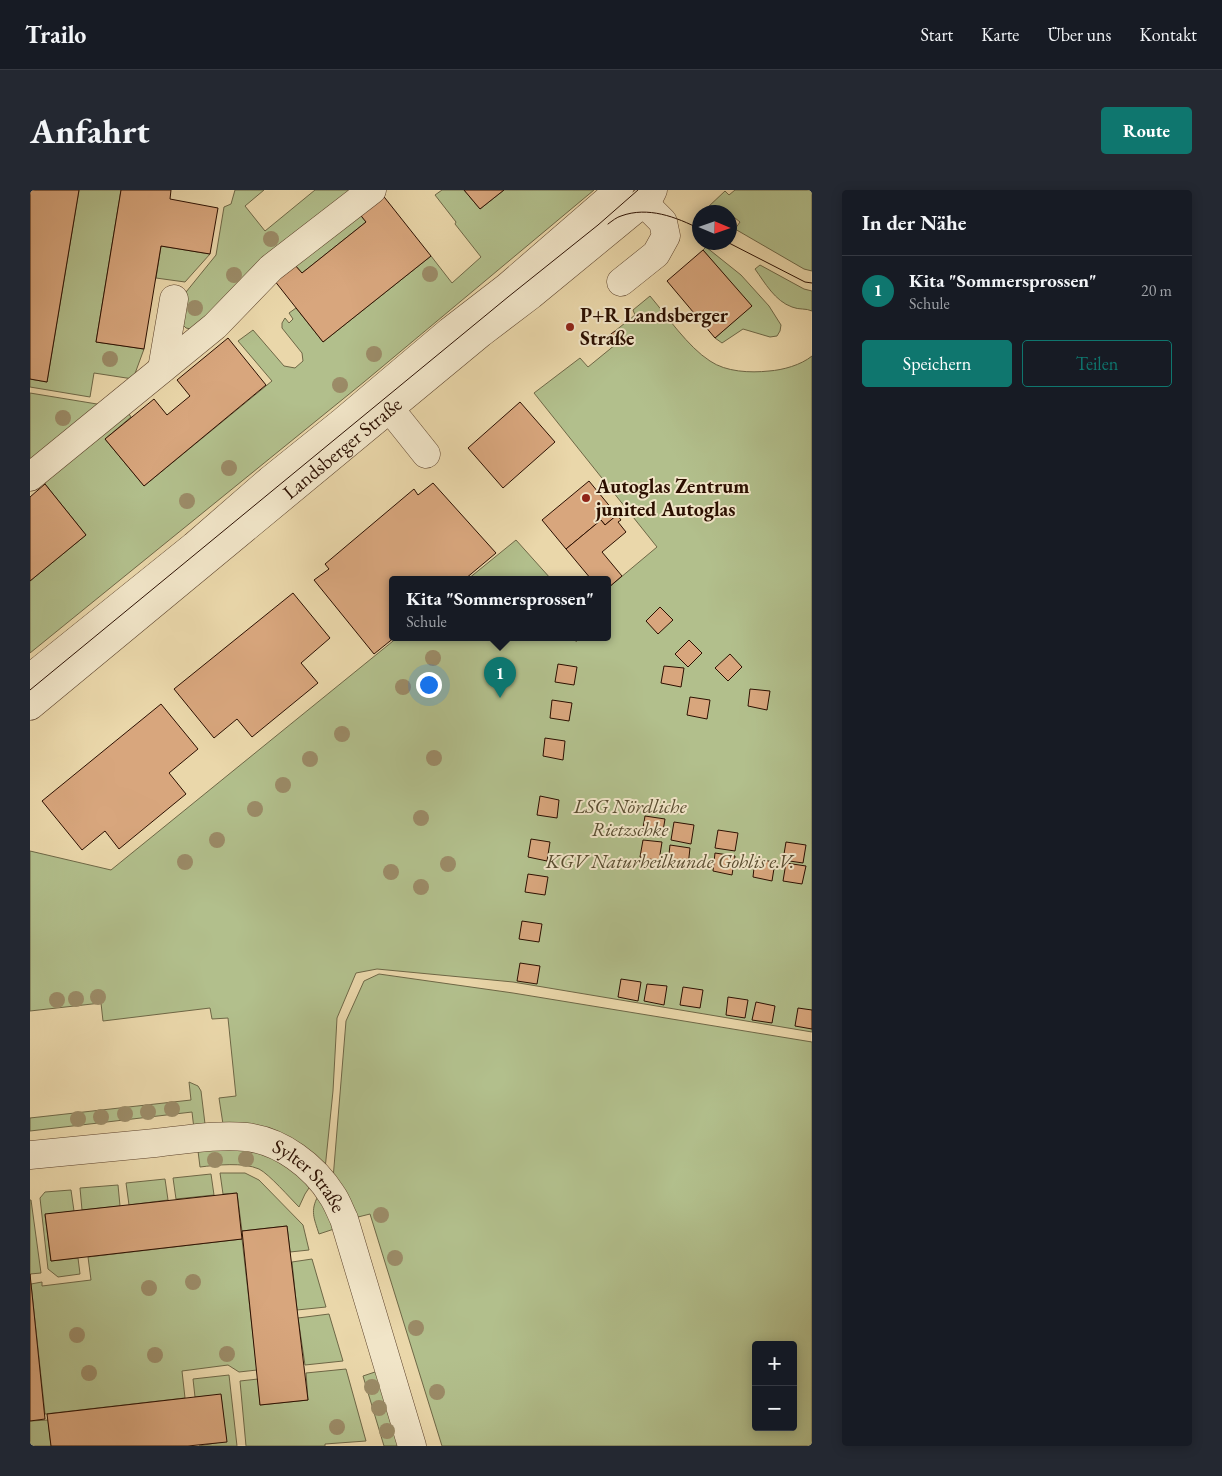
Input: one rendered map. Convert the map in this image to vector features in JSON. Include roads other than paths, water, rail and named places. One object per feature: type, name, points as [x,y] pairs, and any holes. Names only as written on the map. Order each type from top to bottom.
[{"type":"street","points":[[30,477],[215,326],[271,268],[372,190]]},
{"type":"street","name":"Landsberger Straße","points":[[30,678],[194,546],[270,480],[342,423],[450,331],[507,287],[619,190]]},
{"type":"street","points":[[621,282],[656,254],[666,236],[662,222],[648,196]]},
{"type":"street","name":"Landsberger Straße","points":[[30,706],[481,334],[531,295],[648,196]]},
{"type":"street","points":[[162,369],[174,299]]},
{"type":"street","points":[[390,409],[426,454]]},
{"type":"street","name":"Sylter Straße","points":[[30,1155],[227,1136],[256,1139],[292,1154],[323,1182],[334,1196],[344,1219],[412,1446]]},
{"type":"tram line","points":[[30,690],[598,225],[638,190]]},
{"type":"tram line","points":[[608,224],[618,217],[641,212],[662,214],[692,225]]},
{"type":"tram line","points":[[737,247],[805,282],[812,283]]},
{"type":"place","name":"P+R Landsberger Straße","points":[[570,327]]},
{"type":"place","name":"Autoglas Zentrum junited Autoglas","points":[[586,498]]},
{"type":"place","name":"Kita \"Sommersprossen\"","points":[[500,698]]},
{"type":"park label","name":"LSG Nördliche Rietzschke","points":[[630,818]]},
{"type":"park label","name":"KGV Naturheilkunde Gohlis e.V.","points":[[670,861]]}]
